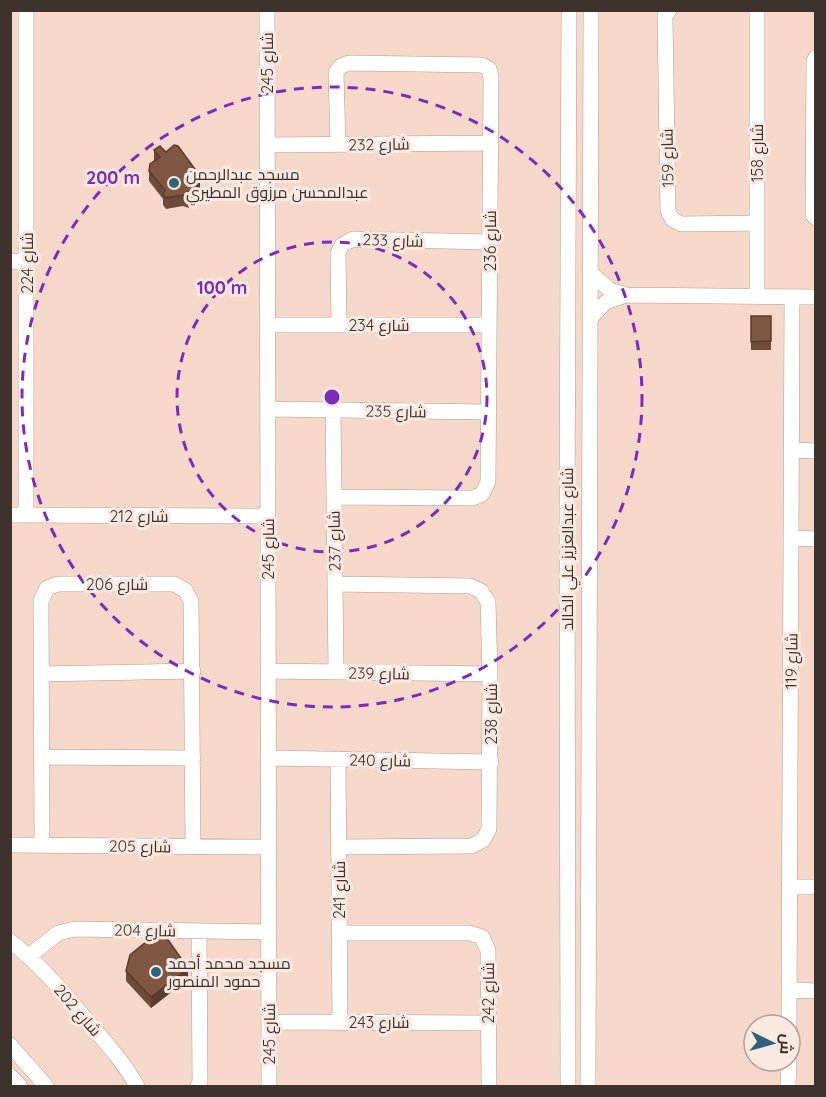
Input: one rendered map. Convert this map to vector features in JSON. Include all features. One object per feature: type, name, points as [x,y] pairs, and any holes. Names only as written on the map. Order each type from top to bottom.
[{"type":"street","name":"شارع 224","points":[[18,515],[27,262],[27,10]]},
{"type":"street","name":"شارع 245","points":[[267,10],[269,1086]]},
{"type":"street","name":"شارع عبدالعزيز علي الخالد","points":[[588,1086],[591,10]]},
{"type":"street","name":"شارع 159","points":[[669,10],[665,16],[668,211],[672,219],[681,224],[757,223]]},
{"type":"street","name":"شارع 158","points":[[757,295],[758,10]]},
{"type":"street","name":"شارع عبدالعزيز علي الخالد","points":[[568,12],[568,1086]]},
{"type":"street","points":[[816,57],[814,61],[813,215],[816,218]]},
{"type":"street","name":"شارع 236","points":[[334,497],[473,498],[482,494],[488,482],[491,143],[489,69],[482,65],[349,63],[340,66],[336,72],[339,145]]},
{"type":"street","points":[[568,135],[580,139],[590,134]]},
{"type":"street","name":"شارع 232","points":[[267,145],[491,143]]},
{"type":"street","points":[[568,154],[580,152],[590,155]]},
{"type":"street","points":[[10,177],[27,177]]},
{"type":"street","name":"شارع 233","points":[[339,325],[338,253],[342,245],[353,239],[490,242]]},
{"type":"street","points":[[10,261],[27,262]]},
{"type":"street","points":[[590,273],[610,290],[626,295],[816,297]]},
{"type":"street","points":[[590,318],[606,302],[626,295]]},
{"type":"street","name":"شارع 119","points":[[789,1013],[792,297]]},
{"type":"street","name":"شارع 234","points":[[268,325],[489,325]]},
{"type":"street","name":"شارع 235","points":[[268,409],[489,412]]},
{"type":"street","name":"شارع 237","points":[[333,410],[336,672]]},
{"type":"street","points":[[792,450],[816,451]]},
{"type":"street","name":"شارع 212","points":[[18,515],[268,516]]},
{"type":"street","points":[[567,516],[573,530],[576,548],[576,609],[581,617],[590,618]]},
{"type":"street","points":[[792,538],[816,539]]},
{"type":"street","name":"شارع 206","points":[[42,845],[41,601],[47,588],[58,584],[174,584],[185,590],[191,601],[193,846]]},
{"type":"street","name":"شارع 238","points":[[334,584],[470,586],[481,591],[488,602],[490,674],[489,829],[483,840],[472,846],[339,847]]},
{"type":"street","points":[[42,674],[193,671]]},
{"type":"street","name":"شارع 239","points":[[268,671],[490,674]]},
{"type":"street","points":[[42,758],[193,759]]},
{"type":"street","name":"شارع 240","points":[[268,758],[491,762]]},
{"type":"street","name":"شارع 241","points":[[338,759],[340,1022]]},
{"type":"street","name":"شارع 205","points":[[10,845],[268,847]]},
{"type":"street","points":[[567,881],[573,875],[579,879],[581,949],[589,975]]},
{"type":"street","points":[[789,887],[816,887]]},
{"type":"street","name":"شارع 204","points":[[29,956],[58,933],[75,929],[268,932]]},
{"type":"street","points":[[198,1086],[200,1083],[199,931]]},
{"type":"street","name":"شارع 242","points":[[339,933],[470,933],[482,937],[488,950],[489,1086]]},
{"type":"street","name":"شارع 202","points":[[10,941],[29,956],[127,1067],[138,1086]]},
{"type":"street","points":[[790,990],[816,991]]},
{"type":"street","name":"شارع 243","points":[[269,1022],[488,1023]]},
{"type":"street","points":[[10,1045],[46,1086]]},
{"type":"street","points":[[10,1076],[20,1086]]},
{"type":"building","name":"مسجد عبدالرحمن عبدالمحسن مرزوق المطيري","points":[[174,145],[178,146],[200,176],[200,181],[193,186],[197,191],[189,197],[183,195],[166,198],[163,194],[165,190],[149,171],[150,164],[160,157],[154,150],[160,146],[166,152]]},
{"type":"building","points":[[751,316],[771,316],[771,341],[751,342]]},
{"type":"building","name":"مسجد محمد أحمد حمود المنصور","points":[[166,937],[188,968],[151,997],[126,971],[130,955],[151,938]]},
{"type":"place","name":"مسجد عبدالرحمن عبدالمحسن مرزوق المطيري","points":[[174,183]]},
{"type":"place","name":"مسجد محمد أحمد حمود المنصور","points":[[156,972]]}]
